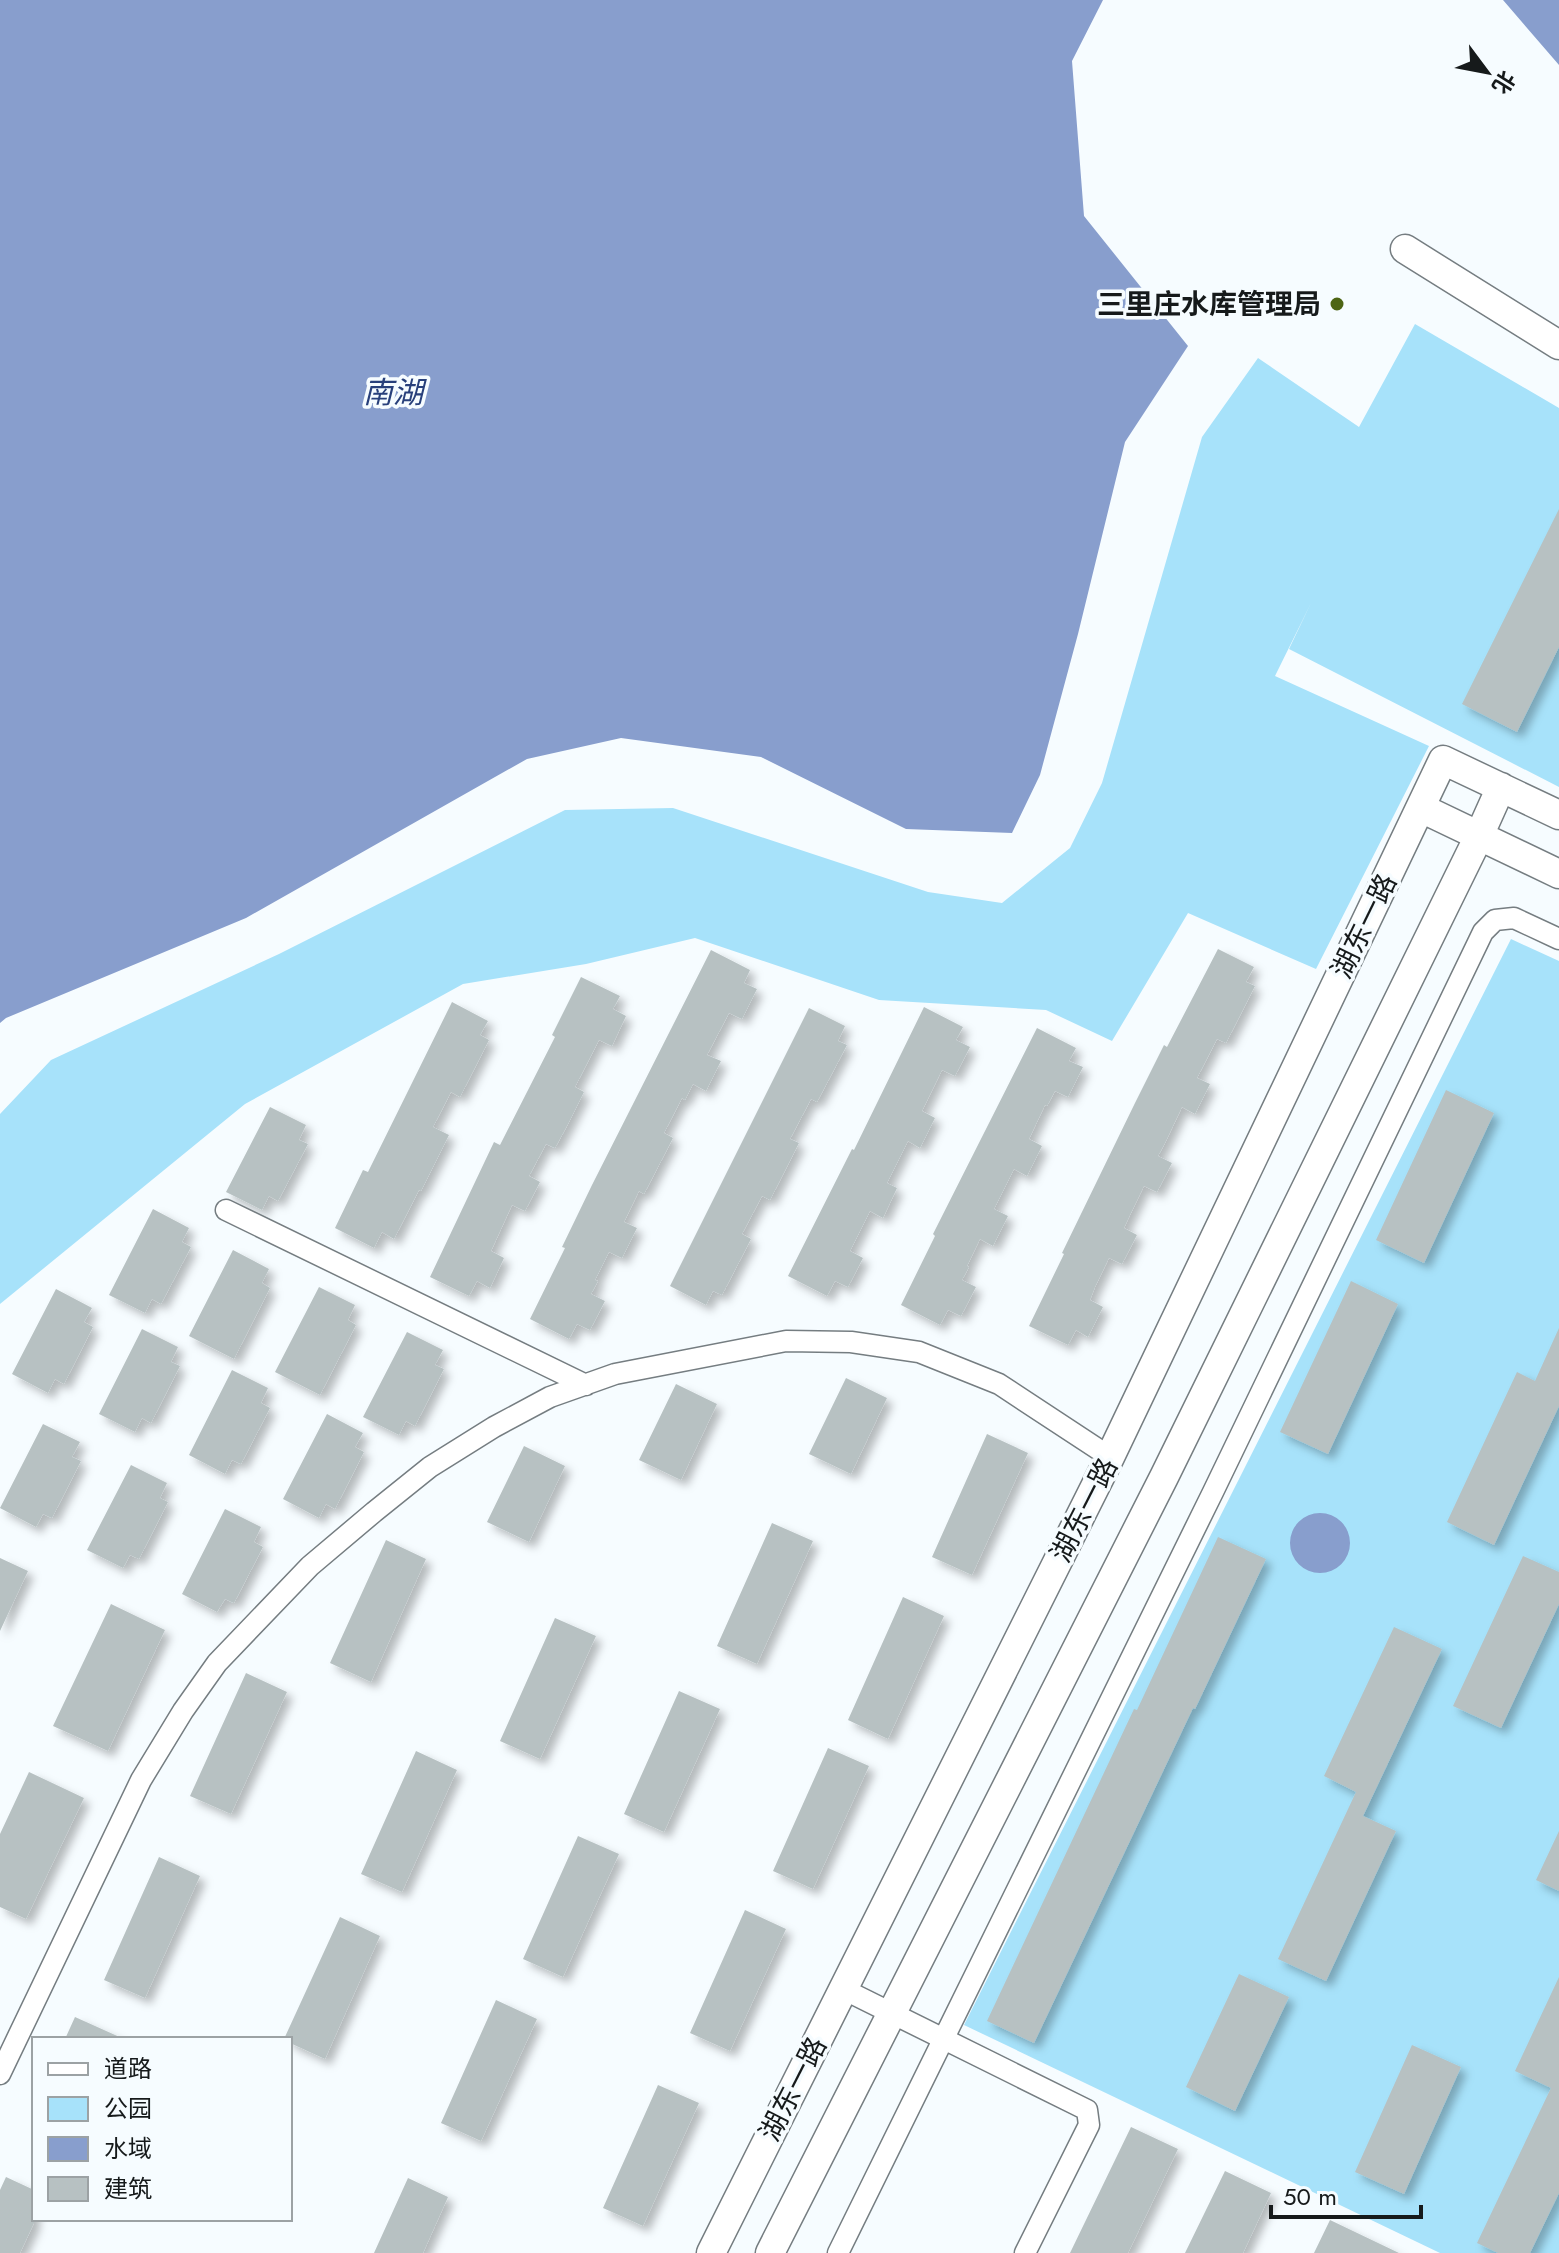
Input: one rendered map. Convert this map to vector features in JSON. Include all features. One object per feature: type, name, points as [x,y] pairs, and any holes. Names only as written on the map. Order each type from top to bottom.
[{"type":"main road","points":[[1405,249],[1559,345]]},
{"type":"main road","name":"湖东一路","points":[[711,2253],[1110,1457],[1443,760],[1501,787],[1164,1477],[770,2253]]},
{"type":"main road","points":[[1501,787],[1559,815]]},
{"type":"main road","points":[[1421,808],[1559,874]]},
{"type":"street","points":[[838,2253],[1206,1506],[1483,932],[1495,920],[1514,918],[1559,939]]},
{"type":"street","points":[[226,1210],[586,1385]]},
{"type":"street","points":[[0,2074],[141,1780],[217,1663],[310,1566],[430,1467],[494,1427],[550,1397],[615,1374],[786,1341],[851,1342],[919,1352],[999,1384],[1110,1457]]},
{"type":"street","points":[[843,1989],[1087,2110],[1089,2125],[1025,2253]]},
{"type":"green space","points":[[1415,324],[1559,408],[1559,787],[1289,649],[1311,603],[1275,676],[1429,746],[1316,969],[1188,913],[1112,1041],[1046,1010],[879,1000],[695,938],[586,964],[463,984],[245,1104],[0,1304],[0,1114],[51,1060],[279,954],[565,810],[673,808],[928,892],[1002,903],[1070,848],[1102,783],[1202,437],[1258,358],[1359,427]]},
{"type":"green space","points":[[1511,939],[1559,961],[1559,2253],[1440,2253],[964,2025]]},
{"type":"water","name":"南湖","points":[[0,0],[1103,0],[1072,61],[1084,216],[1188,346],[1125,442],[1040,775],[1012,833],[906,829],[761,757],[621,738],[527,759],[246,918],[0,1023]]},
{"type":"water","points":[[1503,0],[1559,0],[1559,65]]},
{"type":"water","points":[[1320,1513],[1331,1515],[1341,1522],[1348,1532],[1348,1554],[1341,1564],[1331,1571],[1320,1573],[1309,1571],[1299,1564],[1292,1554],[1290,1543],[1292,1532],[1299,1522],[1309,1515]]},
{"type":"building","points":[[1559,509],[1559,647],[1517,732],[1462,704]]},
{"type":"building","points":[[1218,949],[1254,967],[1246,982],[1255,986],[1226,1043],[1217,1039],[1197,1078],[1210,1084],[1195,1114],[1182,1107],[1158,1156],[1172,1163],[1157,1192],[1144,1186],[1124,1228],[1137,1235],[1122,1264],[1109,1258],[1095,1287],[1090,1300],[1103,1307],[1088,1337],[1076,1330],[1068,1345],[1029,1326],[1164,1045],[1167,1047]]},
{"type":"building","points":[[711,950],[750,970],[744,983],[757,989],[742,1019],[729,1013],[707,1055],[721,1061],[706,1091],[693,1084],[685,1100],[682,1098],[664,1133],[673,1138],[644,1194],[639,1191],[624,1222],[637,1228],[622,1258],[609,1252],[595,1280],[598,1281],[591,1294],[605,1301],[590,1330],[577,1324],[569,1339],[530,1319],[592,1185]]},
{"type":"building","points":[[581,977],[620,996],[613,1009],[626,1016],[612,1046],[599,1040],[575,1087],[584,1092],[568,1124],[555,1148],[546,1144],[529,1176],[540,1182],[525,1211],[512,1205],[491,1251],[504,1258],[490,1288],[477,1281],[469,1296],[430,1277],[494,1142],[500,1145],[555,1037],[552,1035]]},
{"type":"building","points":[[452,1002],[488,1021],[480,1035],[489,1040],[460,1097],[451,1092],[433,1127],[449,1135],[421,1191],[394,1239],[382,1232],[374,1248],[335,1228],[363,1170],[368,1172]]},
{"type":"building","points":[[924,1007],[963,1027],[956,1040],[970,1047],[955,1076],[942,1070],[922,1111],[935,1118],[920,1148],[908,1141],[887,1183],[897,1188],[883,1218],[870,1211],[850,1251],[863,1258],[848,1287],[835,1281],[827,1296],[788,1276]]},
{"type":"building","points":[[809,1008],[845,1026],[838,1041],[847,1045],[817,1102],[811,1099],[790,1139],[799,1143],[770,1200],[762,1196],[742,1234],[751,1239],[722,1295],[713,1291],[706,1305],[670,1286]]},
{"type":"building","points":[[1037,1028],[1076,1048],[1069,1061],[1083,1067],[1068,1097],[1055,1091],[1045,1105],[1029,1139],[1042,1146],[1027,1176],[1014,1169],[994,1209],[1008,1216],[993,1246],[980,1239],[967,1266],[962,1280],[976,1287],[961,1316],[948,1310],[940,1325],[901,1305],[935,1236],[933,1234]]},
{"type":"building","points":[[1446,1090],[1494,1113],[1424,1263],[1376,1240]]},
{"type":"building","points":[[270,1107],[306,1125],[299,1140],[308,1144],[278,1201],[269,1196],[262,1210],[226,1192]]},
{"type":"building","points":[[153,1209],[189,1228],[182,1242],[191,1247],[161,1304],[152,1299],[145,1313],[109,1295]]},
{"type":"building","points":[[233,1250],[269,1269],[262,1283],[270,1288],[234,1359],[189,1336]]},
{"type":"building","points":[[1351,1281],[1398,1304],[1328,1454],[1280,1432]]},
{"type":"building","points":[[319,1287],[355,1305],[348,1320],[356,1325],[320,1395],[275,1372]]},
{"type":"building","points":[[56,1289],[92,1308],[84,1322],[93,1327],[64,1384],[55,1379],[48,1393],[12,1374]]},
{"type":"building","points":[[1559,1328],[1559,1406],[1494,1545],[1447,1522],[1517,1372],[1535,1381]]},
{"type":"building","points":[[142,1329],[178,1347],[171,1362],[180,1366],[151,1423],[142,1418],[135,1432],[99,1414]]},
{"type":"building","points":[[407,1332],[443,1350],[435,1365],[444,1369],[415,1426],[406,1421],[399,1435],[363,1417]]},
{"type":"building","points":[[232,1370],[268,1388],[261,1403],[270,1408],[241,1464],[232,1460],[225,1474],[189,1455]]},
{"type":"building","points":[[846,1378],[887,1398],[851,1474],[809,1454]]},
{"type":"building","points":[[676,1384],[717,1404],[681,1480],[639,1460]]},
{"type":"building","points":[[327,1414],[363,1433],[355,1447],[364,1452],[335,1509],[326,1504],[319,1518],[283,1499]]},
{"type":"building","points":[[43,1424],[80,1442],[72,1457],[81,1461],[52,1518],[43,1514],[36,1527],[0,1508]]},
{"type":"building","points":[[987,1434],[1028,1453],[972,1575],[932,1557]]},
{"type":"building","points":[[524,1446],[565,1466],[529,1542],[487,1522]]},
{"type":"building","points":[[131,1465],[167,1483],[160,1498],[168,1502],[139,1559],[130,1555],[123,1568],[87,1550]]},
{"type":"building","points":[[225,1509],[261,1527],[254,1542],[263,1547],[234,1603],[225,1599],[217,1612],[182,1594]]},
{"type":"building","points":[[772,1523],[813,1541],[757,1664],[717,1646]]},
{"type":"building","points":[[1218,1537],[1266,1559],[1034,2043],[987,2021]]},
{"type":"building","points":[[386,1540],[426,1559],[371,1682],[330,1663]]},
{"type":"building","points":[[1523,1556],[1559,1572],[1559,1604],[1501,1728],[1453,1706]]},
{"type":"building","points":[[0,1558],[28,1571],[0,1631]]},
{"type":"building","points":[[903,1597],[944,1616],[888,1739],[848,1720]]},
{"type":"building","points":[[111,1604],[165,1630],[108,1751],[53,1726]]},
{"type":"building","points":[[555,1618],[596,1636],[540,1759],[500,1741]]},
{"type":"building","points":[[1394,1627],[1442,1649],[1363,1816],[1396,1831],[1326,1981],[1278,1959],[1356,1792],[1324,1776]]},
{"type":"building","points":[[246,1673],[287,1692],[231,1814],[190,1796]]},
{"type":"building","points":[[679,1691],[720,1709],[664,1832],[624,1814]]},
{"type":"building","points":[[828,1748],[869,1766],[813,1889],[773,1871]]},
{"type":"building","points":[[416,1751],[457,1770],[402,1892],[361,1874]]},
{"type":"building","points":[[29,1772],[84,1798],[26,1919],[0,1907],[0,1834]]},
{"type":"building","points":[[1559,1831],[1559,1891],[1536,1880]]},
{"type":"building","points":[[578,1836],[619,1854],[563,1977],[523,1959]]},
{"type":"building","points":[[159,1857],[200,1876],[145,1998],[104,1980]]},
{"type":"building","points":[[745,1910],[786,1929],[730,2051],[690,2033]]},
{"type":"building","points":[[340,1917],[380,1936],[325,2059],[292,2044],[292,2037],[285,2037]]},
{"type":"building","points":[[1239,1974],[1289,1997],[1235,2111],[1186,2087]]},
{"type":"building","points":[[1559,1977],[1559,2193],[1530,2253],[1498,2253],[1477,2243],[1551,2088],[1515,2071]]},
{"type":"building","points":[[496,2000],[537,2019],[481,2141],[441,2123]]},
{"type":"building","points":[[75,2017],[120,2037],[66,2037]]},
{"type":"building","points":[[1412,2045],[1461,2067],[1404,2194],[1355,2172]]},
{"type":"building","points":[[658,2085],[699,2103],[643,2226],[603,2208]]},
{"type":"building","points":[[1131,2127],[1178,2149],[1128,2253],[1070,2253]]},
{"type":"building","points":[[1225,2171],[1271,2193],[1243,2253],[1185,2253]]},
{"type":"building","points":[[6,2177],[32,2189],[34,2223],[20,2253],[0,2253],[0,2190]]},
{"type":"building","points":[[408,2178],[448,2197],[423,2253],[374,2253]]},
{"type":"building","points":[[1330,2220],[1399,2253],[1314,2253]]},
{"type":"place","name":"三里庄水库管理局","points":[[1337,304]]}]
